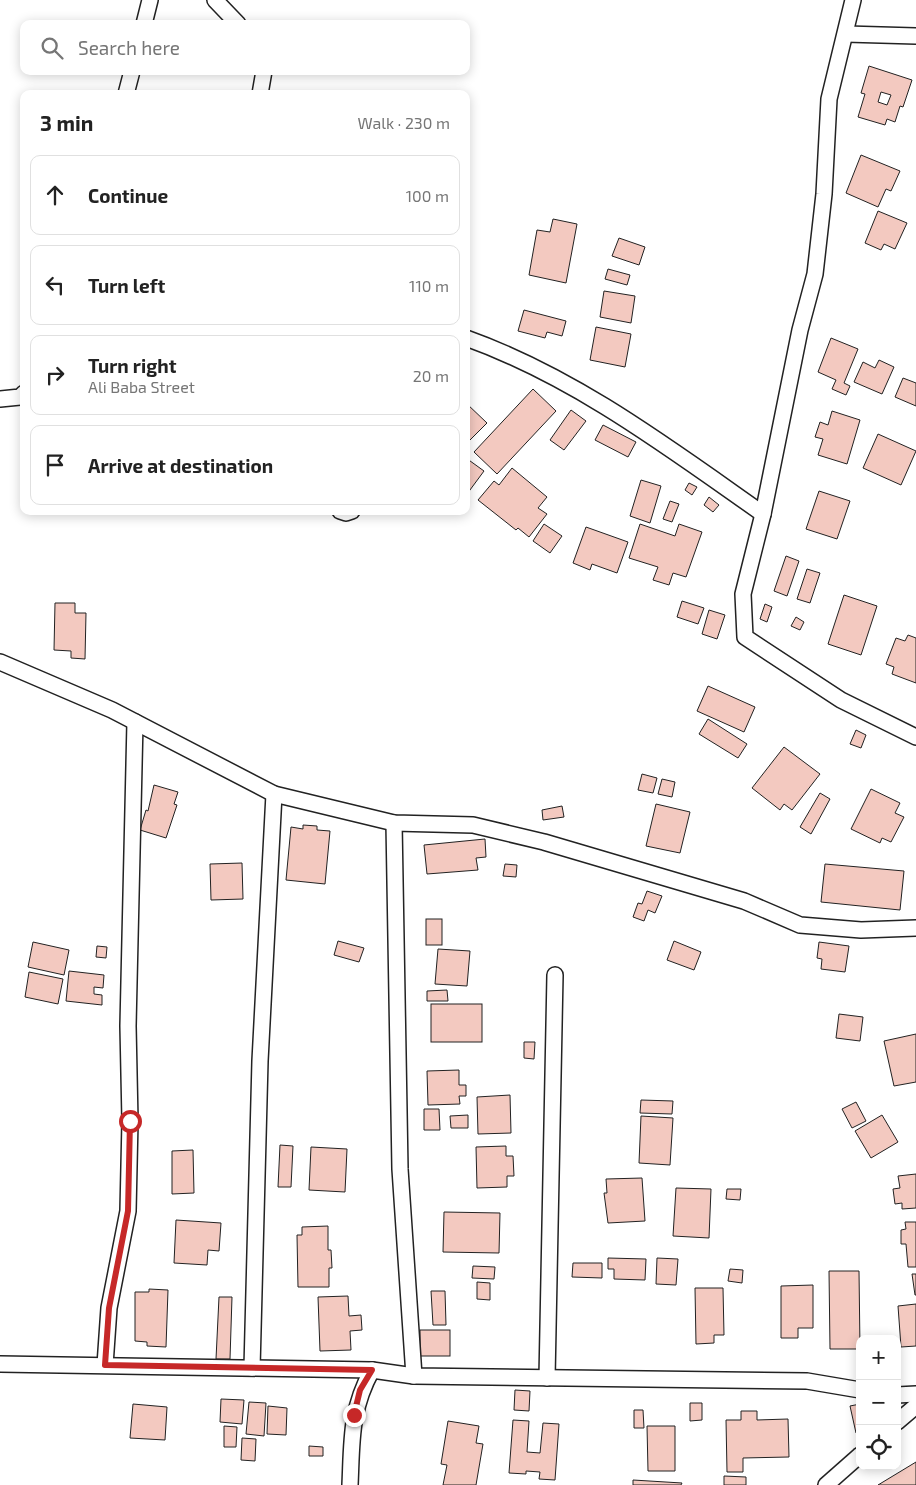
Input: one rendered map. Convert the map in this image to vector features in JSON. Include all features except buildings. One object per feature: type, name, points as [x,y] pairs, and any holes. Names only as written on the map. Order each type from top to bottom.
[{"type":"street","points":[[145,20],[150,0]]},
{"type":"street","points":[[215,0],[234,20]]},
{"type":"street","points":[[853,0],[829,99],[824,194],[815,274],[800,330],[763,514],[743,594],[745,637],[841,700],[916,737]]},
{"type":"street","points":[[846,34],[916,36]]},
{"type":"street","points":[[127,90],[131,75]]},
{"type":"street","points":[[261,90],[263,75]]},
{"type":"street","points":[[470,339],[512,354],[635,424],[763,514]]},
{"type":"street","points":[[0,399],[20,396]]},
{"type":"street","points":[[0,662],[135,722],[274,794],[394,823],[474,825],[544,842],[744,901],[800,925],[861,930],[916,928]]},
{"type":"street","points":[[105,1365],[109,1308],[128,1211],[130,1121],[128,1026],[135,722]]},
{"type":"street","points":[[252,1368],[260,1061],[274,794]]},
{"type":"street","points":[[394,823],[400,1169],[414,1376]]},
{"type":"street","points":[[547,1378],[555,975]]},
{"type":"street","points":[[0,1364],[372,1370],[414,1376],[807,1381],[856,1389]]},
{"type":"street","points":[[350,1485],[354,1415],[360,1390],[372,1370]]},
{"type":"street","points":[[901,1395],[916,1394]]},
{"type":"street","points":[[901,1419],[916,1406]]},
{"type":"street","points":[[826,1485],[856,1459]]},
{"type":"route","points":[[130,1121],[128,1211],[109,1308],[105,1365],[372,1370],[360,1390],[354,1415]]}]
